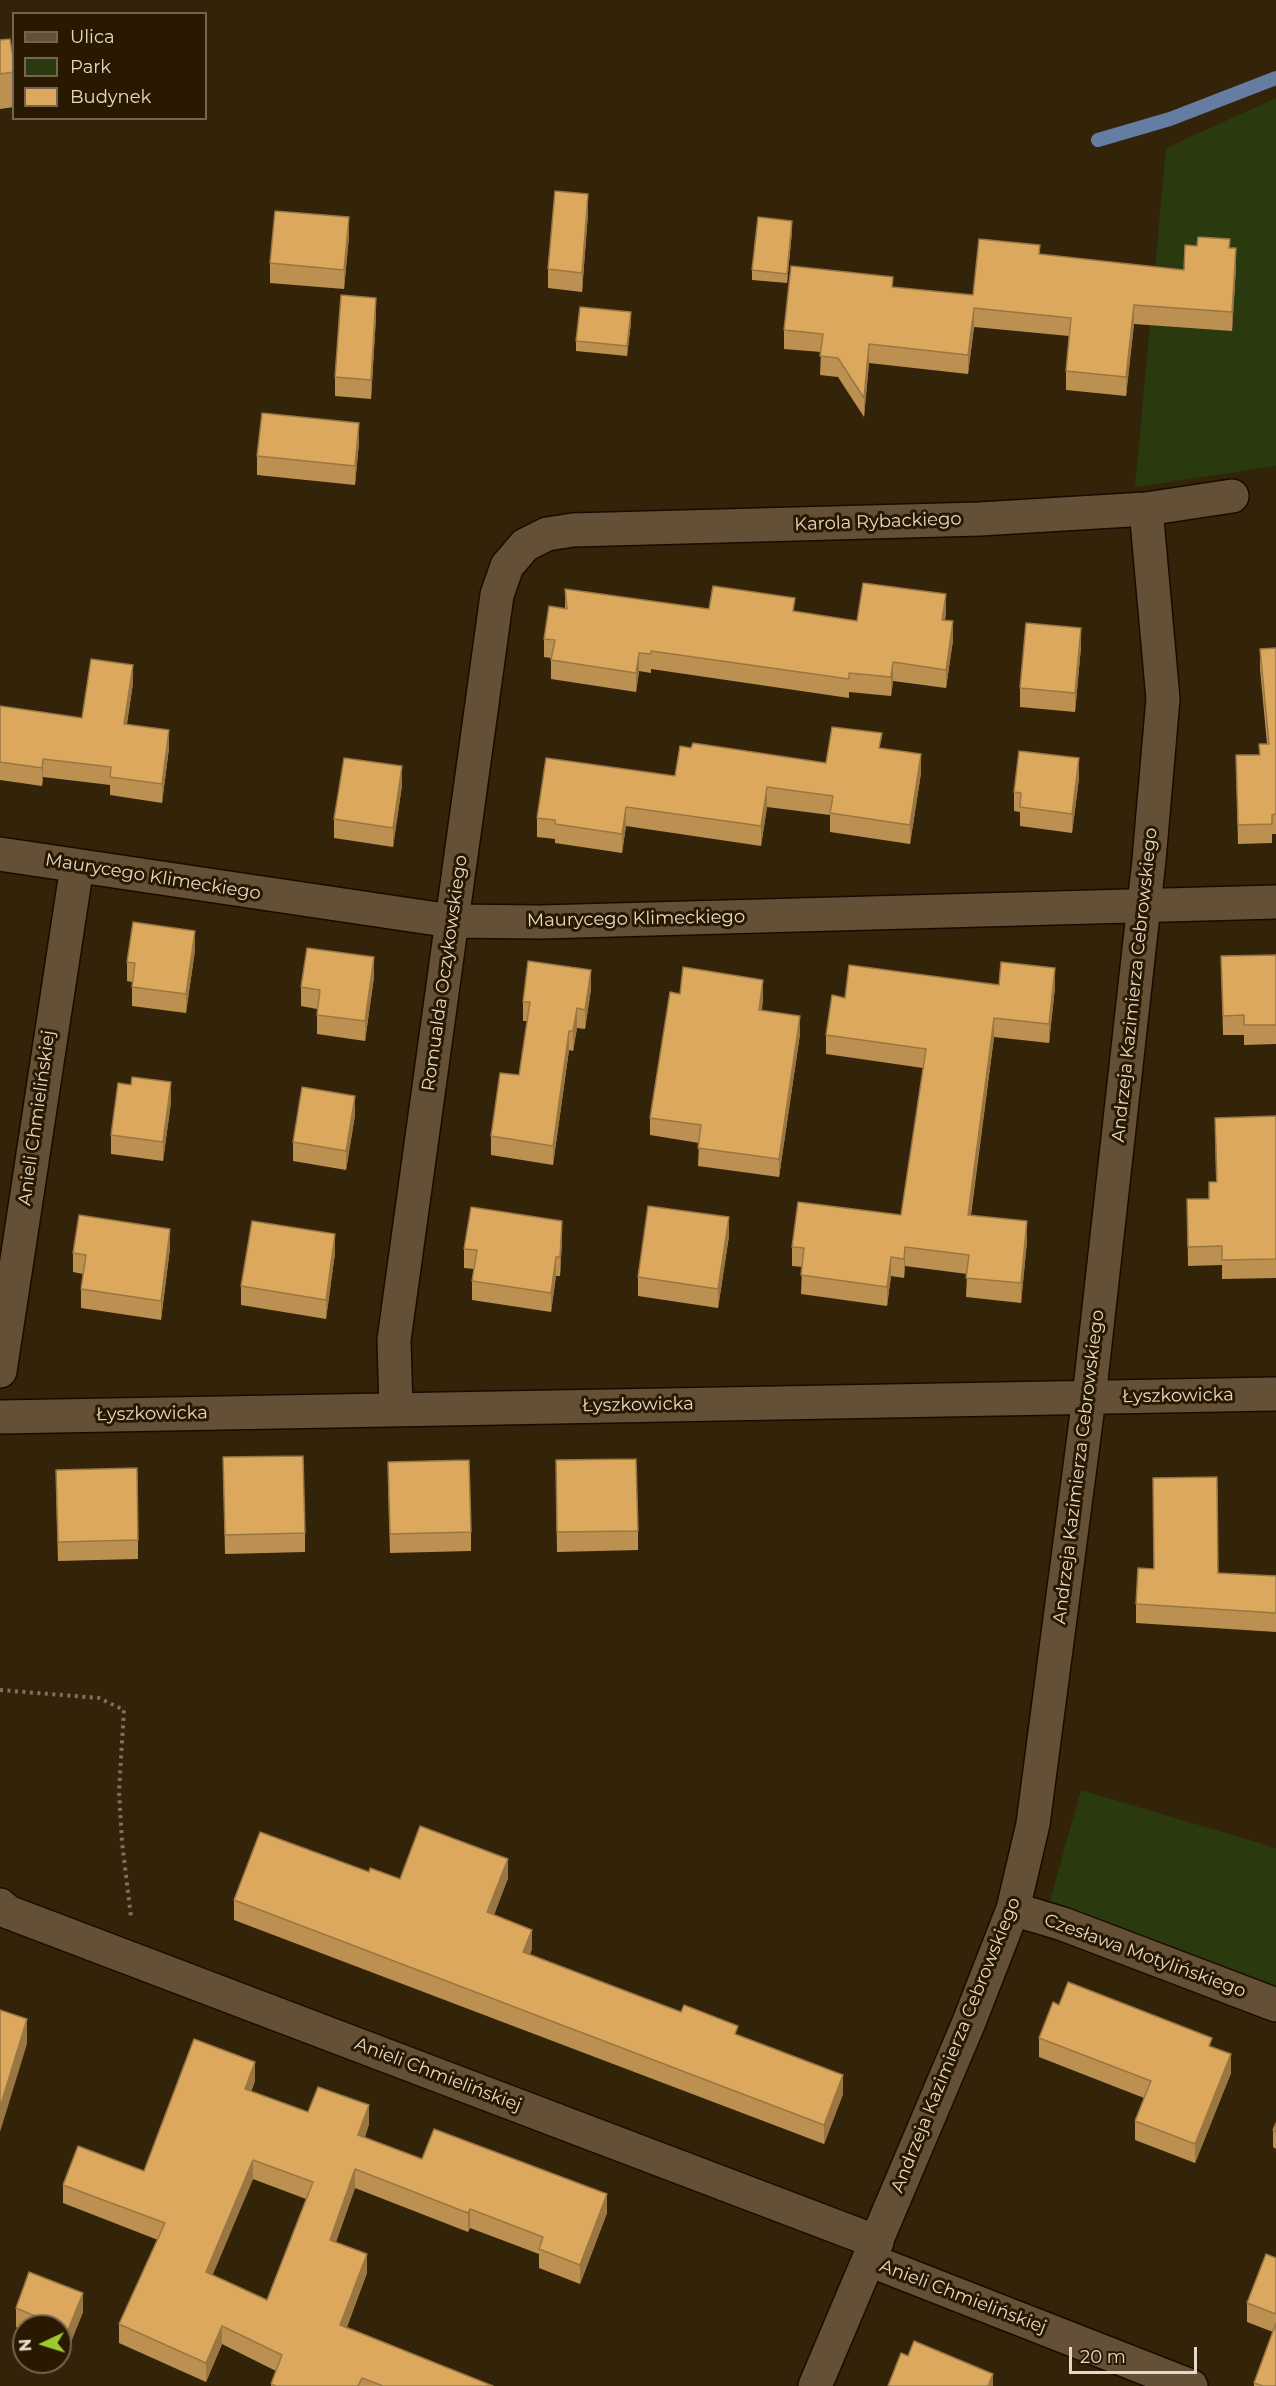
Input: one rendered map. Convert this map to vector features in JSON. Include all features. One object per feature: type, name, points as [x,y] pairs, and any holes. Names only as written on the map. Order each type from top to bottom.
[{"type":"street","name":"Karola Rybackiego","points":[[525,544],[547,534],[573,530],[828,525],[1146,510],[1233,496]]},
{"type":"street","name":"Andrzeja Kazimierza Cebrowskiego","points":[[815,2386],[873,2251],[1013,1909],[1033,1824],[1089,1398],[1145,906],[1163,699],[1146,510]]},
{"type":"street","name":"Romualda Oczykowskiego","points":[[396,1409],[394,1340],[497,595],[507,567],[525,544]]},
{"type":"street","name":"Maurycego Klimeckiego","points":[[0,854],[452,921],[541,922],[1276,902]]},
{"type":"street","name":"Anieli Chmielińskiej","points":[[0,1371],[77,866]]},
{"type":"street","name":"Łyszkowicka","points":[[0,1417],[1276,1394]]},
{"type":"street","name":"Anieli Chmielińskiej","points":[[0,1905],[8,1912],[873,2251],[1191,2386]]},
{"type":"street","name":"Czesława Motylińskiego","points":[[1013,1909],[1063,1924],[1276,2005]]},
{"type":"path","points":[[0,1690],[99,1698],[124,1710],[119,1791],[122,1842],[132,1924],[121,1955]]},
{"type":"green space","points":[[1276,98],[1276,466],[1135,487],[1166,148]]},
{"type":"green space","points":[[1081,1790],[1276,1848],[1276,2000],[1044,1922]]},
{"type":"building","points":[[10,39],[12,72],[0,74],[0,40]]},
{"type":"building","points":[[555,191],[588,194],[582,273],[548,269]]},
{"type":"building","points":[[275,211],[349,217],[344,270],[270,263]]},
{"type":"building","points":[[758,217],[792,221],[787,274],[752,270]]},
{"type":"building","points":[[1198,237],[1230,239],[1229,248],[1236,248],[1232,312],[1134,305],[1126,377],[1066,371],[1071,318],[974,308],[968,355],[869,344],[864,398],[838,358],[820,356],[823,334],[784,330],[791,266],[893,277],[892,287],[973,295],[979,239],[1040,245],[1039,254],[1184,270],[1185,245],[1197,246]]},
{"type":"building","points":[[341,295],[376,298],[371,380],[335,377]]},
{"type":"building","points":[[580,307],[631,312],[627,346],[576,341]]},
{"type":"building","points":[[262,413],[359,423],[355,466],[257,456]]},
{"type":"building","points":[[863,583],[946,594],[942,620],[953,621],[946,670],[893,662],[891,677],[849,673],[849,679],[651,651],[651,654],[639,653],[636,673],[551,660],[555,640],[544,639],[549,606],[567,609],[565,589],[709,609],[713,586],[795,598],[793,611],[857,621]]},
{"type":"building","points":[[1026,623],[1081,628],[1075,693],[1020,688]]},
{"type":"building","points":[[1276,648],[1276,814],[1272,815],[1272,824],[1238,825],[1236,755],[1260,755],[1259,744],[1269,744],[1260,649]]},
{"type":"building","points":[[91,659],[133,665],[124,724],[169,730],[162,784],[110,777],[111,767],[43,759],[42,768],[0,762],[0,706],[82,718]]},
{"type":"building","points":[[832,727],[882,733],[879,748],[921,754],[910,825],[830,813],[833,796],[767,787],[761,826],[626,807],[622,834],[555,824],[555,820],[537,818],[546,758],[675,776],[680,746],[691,748],[693,743],[826,763]]},
{"type":"building","points":[[1019,751],[1079,758],[1072,814],[1020,807],[1021,793],[1014,792]]},
{"type":"building","points":[[344,758],[402,766],[393,828],[334,819]]},
{"type":"building","points":[[133,922],[195,931],[186,994],[132,987],[135,963],[127,962]]},
{"type":"building","points":[[307,948],[374,957],[365,1021],[317,1015],[320,990],[301,987]]},
{"type":"building","points":[[1276,955],[1276,1025],[1244,1025],[1244,1015],[1223,1016],[1221,956]]},
{"type":"building","points":[[528,961],[591,970],[585,1010],[577,1008],[573,1031],[569,1031],[553,1146],[491,1136],[500,1073],[519,1075],[530,1002],[523,1002]]},
{"type":"building","points":[[1001,962],[1055,968],[1049,1024],[994,1018],[968,1215],[1027,1221],[1021,1283],[966,1278],[969,1255],[905,1247],[904,1259],[891,1257],[887,1287],[801,1275],[804,1248],[792,1247],[798,1202],[901,1215],[926,1049],[826,1035],[832,995],[845,998],[849,965],[999,985]]},
{"type":"building","points":[[683,967],[763,980],[759,1010],[800,1016],[779,1159],[698,1148],[701,1125],[650,1118],[670,992],[680,994]]},
{"type":"building","points":[[132,1077],[171,1082],[163,1142],[111,1135],[118,1083],[131,1085]]},
{"type":"building","points":[[302,1087],[355,1096],[346,1151],[293,1142]]},
{"type":"building","points":[[1276,1116],[1276,1259],[1222,1260],[1222,1246],[1188,1247],[1187,1199],[1209,1199],[1209,1182],[1217,1182],[1215,1118]]},
{"type":"building","points":[[648,1206],[729,1217],[718,1289],[638,1277]]},
{"type":"building","points":[[471,1207],[562,1221],[560,1257],[556,1257],[551,1293],[472,1281],[477,1250],[464,1249]]},
{"type":"building","points":[[79,1215],[170,1229],[161,1301],[81,1289],[86,1255],[73,1253]]},
{"type":"building","points":[[252,1221],[335,1234],[326,1300],[241,1286]]},
{"type":"building","points":[[303,1456],[305,1533],[225,1535],[223,1457]]},
{"type":"building","points":[[636,1459],[638,1531],[557,1532],[556,1460]]},
{"type":"building","points":[[469,1460],[471,1532],[390,1534],[388,1462]]},
{"type":"building","points":[[137,1468],[138,1540],[58,1542],[56,1470]]},
{"type":"building","points":[[1217,1477],[1218,1573],[1276,1576],[1276,1613],[1136,1604],[1138,1568],[1154,1569],[1153,1478]]},
{"type":"building","points":[[420,1826],[508,1859],[487,1912],[532,1930],[523,1952],[681,2012],[684,2005],[738,2026],[735,2034],[843,2075],[824,2125],[234,1900],[260,1832],[369,1872],[370,1868],[400,1879]]},
{"type":"building","points":[[1068,1982],[1212,2038],[1209,2046],[1231,2054],[1195,2144],[1135,2121],[1151,2081],[1039,2038],[1053,2002],[1059,2005]]},
{"type":"building","points":[[0,2010],[27,2019],[0,2107]]},
{"type":"building","points":[[194,2039],[255,2062],[245,2089],[308,2112],[318,2087],[369,2105],[358,2135],[422,2159],[434,2129],[607,2194],[580,2265],[539,2249],[543,2237],[470,2209],[468,2213],[355,2169],[330,2240],[367,2254],[340,2325],[493,2386],[383,2386],[362,2378],[358,2386],[276,2386],[271,2384],[282,2355],[222,2326],[206,2363],[119,2324],[165,2223],[63,2185],[78,2146],[144,2171]],"holes":[[[253,2160],[313,2182],[267,2300],[206,2272]]]},
{"type":"building","points":[[1266,2254],[1276,2258],[1276,2314],[1247,2303]]},
{"type":"building","points":[[29,2272],[83,2293],[72,2320],[72,2314],[30,2314],[16,2308]]},
{"type":"building","points":[[1276,2323],[1276,2386],[1263,2386],[1254,2383]]},
{"type":"building","points":[[914,2341],[993,2374],[988,2386],[888,2386],[901,2353],[908,2356]]},
{"type":"waterway","points":[[1098,140],[1170,119],[1276,78]]}]
